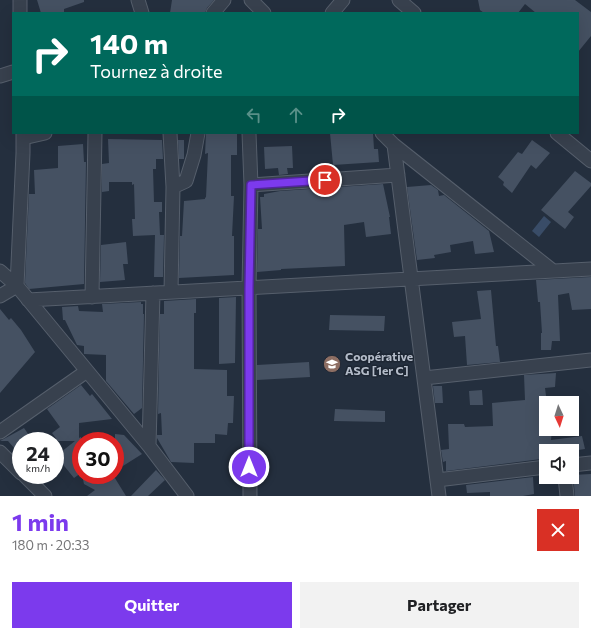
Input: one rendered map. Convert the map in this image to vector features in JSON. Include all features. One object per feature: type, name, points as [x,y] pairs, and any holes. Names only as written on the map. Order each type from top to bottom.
[{"type":"street","points":[[20,0],[20,12]]},
{"type":"street","points":[[138,0],[142,12]]},
{"type":"street","points":[[214,12],[224,0]]},
{"type":"street","points":[[251,0],[263,12]]},
{"type":"street","points":[[333,12],[343,0]]},
{"type":"street","points":[[399,0],[413,12]]},
{"type":"street","points":[[0,76],[12,72]]},
{"type":"street","points":[[17,286],[24,153],[23,136],[38,134]]},
{"type":"street","points":[[92,296],[95,134]]},
{"type":"street","points":[[170,134],[173,186],[171,292]]},
{"type":"street","points":[[173,186],[186,181],[194,155],[198,134]]},
{"type":"street","points":[[249,134],[251,185],[249,288],[250,496]]},
{"type":"street","points":[[383,134],[394,146],[553,271]]},
{"type":"street","points":[[558,134],[591,162]]},
{"type":"street","points":[[394,146],[439,496]]},
{"type":"street","points":[[251,185],[398,175]]},
{"type":"street","points":[[28,300],[591,269]]},
{"type":"street","points":[[0,271],[17,286],[149,446],[184,495]]},
{"type":"street","points":[[0,296],[17,286]]},
{"type":"street","points":[[149,446],[153,293]]},
{"type":"street","points":[[424,378],[591,360]]},
{"type":"street","points":[[0,432],[87,371]]},
{"type":"street","points":[[0,452],[12,463]]},
{"type":"street","points":[[579,464],[591,463]]},
{"type":"street","points":[[437,480],[539,468]]},
{"type":"street","points":[[33,484],[45,496]]},
{"type":"street","points":[[566,484],[568,496]]},
{"type":"water","points":[[544,216],[551,222],[539,237],[532,231]]},
{"type":"building","points":[[37,0],[84,0],[84,2],[64,9],[64,12],[41,12]]},
{"type":"building","points":[[172,0],[214,0],[205,12],[170,12]]},
{"type":"building","points":[[478,0],[575,0],[591,12],[591,36],[579,51],[579,12],[535,12],[525,4],[519,12],[483,12],[480,10]]},
{"type":"building","points":[[206,134],[237,134],[237,155],[231,155],[231,196],[234,196],[232,236],[234,236],[234,275],[179,278],[180,236],[182,236],[184,201],[205,199],[206,197],[208,153],[205,154]]},
{"type":"building","points":[[330,134],[373,134],[374,149],[378,149],[379,162],[333,165]]},
{"type":"building","points":[[108,139],[162,140],[163,159],[156,159],[156,169],[153,169],[154,202],[162,202],[162,212],[159,212],[160,235],[164,235],[163,277],[154,277],[155,235],[133,236],[132,219],[135,219],[134,184],[132,185],[132,182],[109,182],[109,191],[102,192],[102,164],[109,163]]},
{"type":"building","points":[[178,140],[184,140],[184,159],[179,159]]},
{"type":"building","points":[[532,140],[550,153],[536,169],[531,165],[512,193],[503,185],[504,182],[498,177],[518,152],[522,154]]},
{"type":"building","points":[[83,144],[84,162],[86,162],[84,284],[29,289],[25,283],[29,194],[35,194],[34,170],[58,168],[58,146]]},
{"type":"building","points":[[292,146],[293,168],[287,168],[288,174],[279,175],[278,168],[265,169],[264,147]]},
{"type":"building","points":[[575,171],[591,183],[591,186],[568,212],[574,217],[565,229],[541,210]]},
{"type":"building","points":[[383,184],[390,217],[391,234],[366,237],[364,222],[344,225],[345,266],[281,269],[257,272],[258,229],[262,229],[260,197],[264,197],[264,194],[280,191]]},
{"type":"building","points":[[431,185],[438,190],[439,196],[444,195],[489,231],[494,252],[475,254],[473,241],[450,245],[451,252],[434,255],[435,258],[417,260],[407,187]]},
{"type":"building","points":[[126,242],[128,264],[123,264],[125,280],[100,282],[101,245]]},
{"type":"building","points":[[591,277],[591,309],[572,310],[569,293],[558,295],[560,341],[552,341],[551,350],[541,350],[542,333],[540,302],[538,302],[536,280]]},
{"type":"building","points":[[491,290],[496,346],[498,346],[500,362],[467,365],[465,336],[454,337],[452,322],[481,319],[477,291]]},
{"type":"building","points":[[236,297],[235,363],[219,364],[219,298]]},
{"type":"building","points":[[196,299],[196,313],[194,313],[194,369],[227,370],[227,396],[234,396],[233,423],[228,423],[227,435],[215,434],[215,443],[194,443],[194,463],[171,462],[157,438],[157,435],[162,435],[161,413],[158,414],[160,314],[164,314],[164,301]]},
{"type":"building","points":[[141,302],[141,304],[143,304],[144,314],[142,408],[134,414],[106,381],[106,355],[84,354],[84,346],[77,345],[65,320],[63,320],[62,307],[78,306],[79,311],[103,312],[102,304]]},
{"type":"building","points":[[0,309],[9,320],[11,318],[21,330],[35,352],[0,393]]},
{"type":"building","points":[[330,315],[385,316],[384,331],[329,330]]},
{"type":"building","points":[[309,362],[310,377],[257,380],[257,365]]},
{"type":"building","points":[[556,373],[555,387],[545,388],[546,396],[539,396],[539,436],[551,436],[551,440],[582,436],[585,449],[579,450],[579,444],[539,444],[539,459],[446,471],[446,461],[443,462],[441,450],[449,449],[448,424],[464,424],[465,427],[493,426],[492,403],[525,400],[524,375]]},
{"type":"building","points":[[81,385],[90,396],[92,394],[112,419],[79,423],[79,432],[72,432],[72,441],[64,441],[64,432],[53,432],[60,427],[47,409]]},
{"type":"building","points":[[433,386],[442,386],[443,403],[435,403]]},
{"type":"building","points":[[482,390],[483,405],[470,405],[469,391]]},
{"type":"building","points":[[335,409],[385,411],[385,422],[334,421]]},
{"type":"building","points":[[24,428],[27,432],[17,432]]},
{"type":"building","points":[[12,434],[12,446],[8,441],[0,441]]},
{"type":"building","points":[[124,435],[142,454],[124,465]]},
{"type":"building","points":[[72,443],[72,476],[64,466],[64,450]]},
{"type":"building","points":[[156,470],[165,480],[148,496],[131,496]]},
{"type":"building","points":[[591,474],[591,496],[575,496],[574,484],[579,484],[579,475]]},
{"type":"building","points":[[533,477],[534,494],[523,496],[490,496],[490,492],[467,493],[466,485]]},
{"type":"building","points":[[84,484],[119,484],[126,496],[87,496],[95,490]]},
{"type":"place","name":"Coopérative ASG [1er C]","points":[[332,364]]},
{"type":"route","points":[[249,467],[249,288],[251,185],[325,180]]}]
